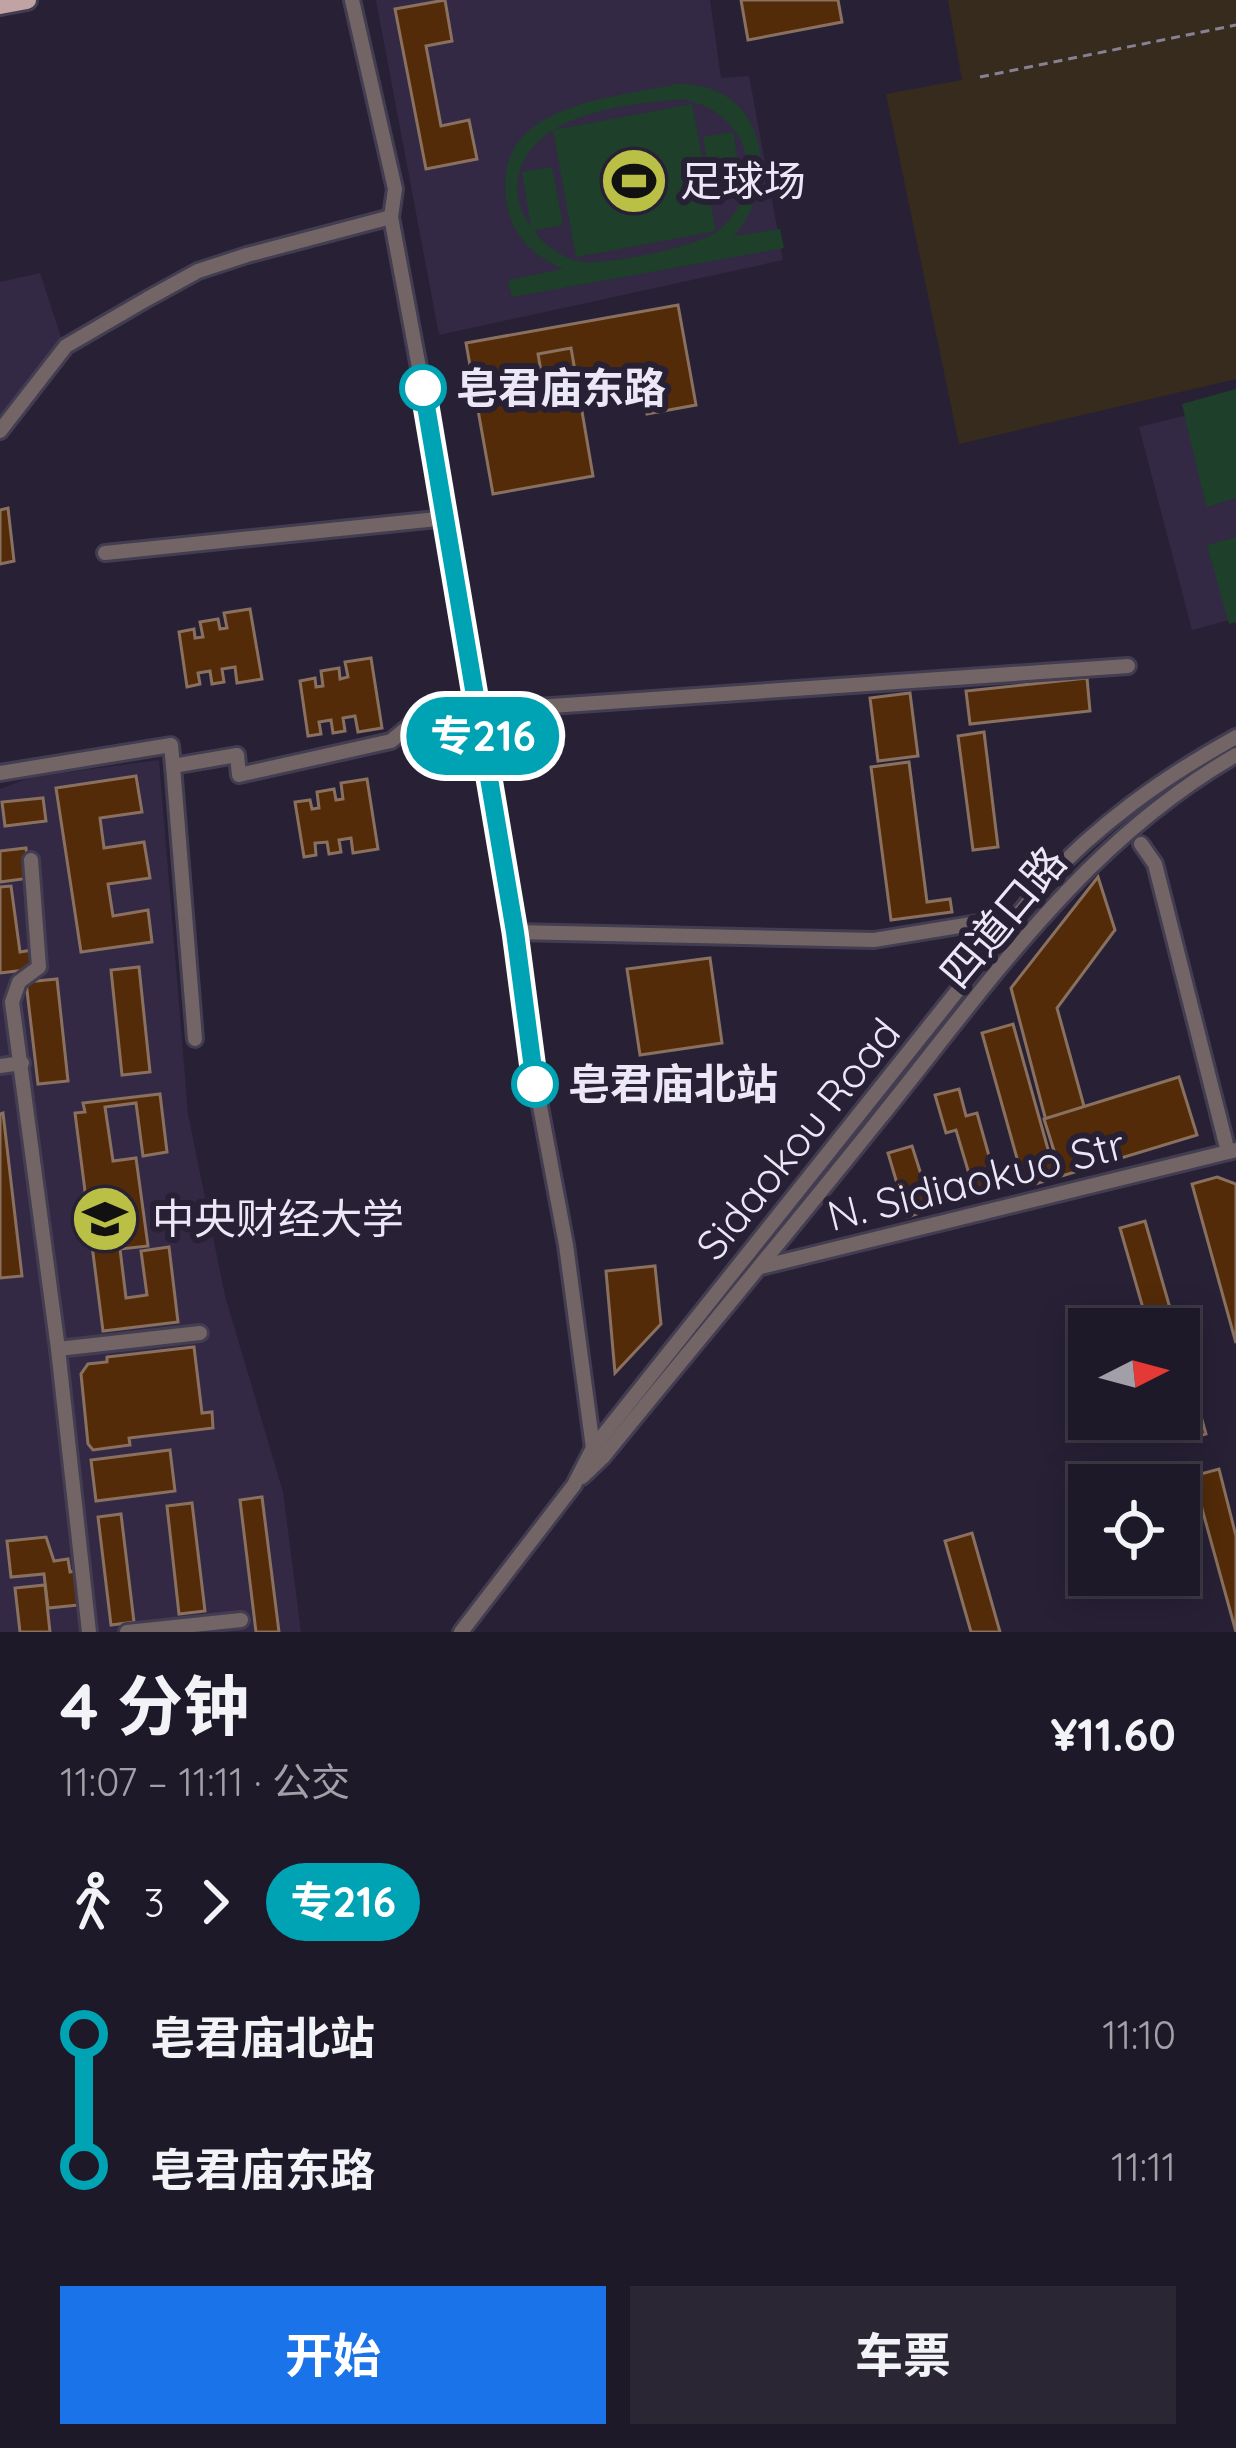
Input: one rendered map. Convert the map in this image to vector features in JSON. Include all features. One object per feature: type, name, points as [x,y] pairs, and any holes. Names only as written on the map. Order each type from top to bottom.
[{"type":"main road","points":[[0,5],[27,0]]},
{"type":"street","points":[[352,0],[395,189],[391,217],[447,518],[515,932],[536,1085],[566,1245],[593,1448]]},
{"type":"street","points":[[0,431],[66,346],[147,298],[198,272],[247,255],[391,217]]},
{"type":"street","points":[[105,553],[447,518]]},
{"type":"street","points":[[173,766],[237,754],[239,775],[392,741],[413,723],[478,711],[1128,667]]},
{"type":"street","name":"Sidaokou Road","points":[[461,1632],[574,1485],[593,1448],[1014,917],[1092,834],[1163,779],[1236,737]]},
{"type":"street","points":[[0,773],[171,745],[195,1039]]},
{"type":"street","name":"四道口路","points":[[574,1485],[603,1457],[760,1267],[1049,908],[1131,826],[1236,755]]},
{"type":"street","points":[[1141,844],[1155,864],[1232,1151]]},
{"type":"street","points":[[31,860],[39,967],[19,982],[12,1002],[89,1632]]},
{"type":"street","points":[[515,932],[874,940],[1014,917]]},
{"type":"street","points":[[0,1066],[22,1063]]},
{"type":"street","name":"N. Sidiaokuo Str","points":[[733,1273],[1232,1151]]},
{"type":"street","points":[[58,1349],[200,1333]]},
{"type":"street","points":[[127,1632],[242,1620]]},
{"type":"path","points":[[980,77],[1236,25]]},
{"type":"shaded area","points":[[376,0],[710,0],[721,78],[749,76],[783,260],[439,335]]},
{"type":"shaded area","points":[[948,0],[1236,0],[1236,379],[959,444],[886,94],[962,80]]},
{"type":"shaded area","points":[[40,273],[62,340],[0,422],[0,282]]},
{"type":"shaded area","points":[[1236,403],[1236,618],[1192,630],[1139,427]]},
{"type":"shaded area","name":"中央财经大学","points":[[159,760],[188,1114],[225,1296],[283,1492],[301,1632],[0,1632],[0,789],[32,777]]},
{"type":"green space","points":[[677,84],[706,87],[730,99],[746,116],[757,138],[761,163],[749,213],[734,236],[780,229],[784,248],[512,297],[508,280],[563,269],[528,246],[511,220],[506,175],[515,148],[532,128],[557,113]],"holes":[[[682,99],[705,106],[737,134],[748,172],[745,192],[719,230],[651,254],[608,261],[572,259],[547,245],[534,230],[563,225],[552,167],[522,172],[531,227],[519,202],[519,174],[528,153],[544,137],[587,115],[636,104]]]},
{"type":"green space","name":"足球场","points":[[692,104],[716,231],[576,257],[553,130]]},
{"type":"green space","points":[[733,132],[743,190],[713,195],[703,137]]},
{"type":"green space","points":[[1236,389],[1236,498],[1206,507],[1182,404]]},
{"type":"green space","points":[[1236,537],[1236,622],[1229,624],[1207,545]]},
{"type":"building","points":[[445,0],[452,41],[426,46],[441,126],[469,120],[477,159],[426,169],[395,9]]},
{"type":"building","points":[[741,0],[838,0],[842,22],[748,40]]},
{"type":"building","points":[[678,305],[696,405],[647,414],[639,371],[577,382],[593,476],[493,494],[466,343]]},
{"type":"building","points":[[571,348],[577,382],[544,388],[538,354]]},
{"type":"building","points":[[8,508],[14,561],[0,564],[0,510]]},
{"type":"building","points":[[250,609],[262,679],[237,683],[235,667],[222,669],[224,682],[212,684],[210,671],[198,673],[200,684],[187,687],[179,632],[194,629],[195,638],[203,637],[200,622],[218,619],[220,629],[227,628],[224,613]]},
{"type":"building","points":[[371,658],[382,728],[358,732],[355,716],[343,718],[345,731],[333,733],[331,720],[319,722],[321,734],[308,736],[300,681],[315,678],[316,687],[323,686],[321,671],[339,668],[340,679],[348,677],[345,662]]},
{"type":"building","points":[[1087,678],[1090,711],[970,724],[966,691]]},
{"type":"building","points":[[910,693],[918,756],[878,761],[870,698]]},
{"type":"building","points":[[984,732],[998,847],[973,850],[958,736]]},
{"type":"building","points":[[909,762],[927,902],[950,899],[952,912],[891,920],[871,767]]},
{"type":"building","points":[[136,776],[142,812],[100,818],[104,848],[144,842],[150,878],[108,884],[113,916],[148,910],[152,942],[81,952],[56,788]]},
{"type":"building","points":[[367,779],[378,849],[353,853],[351,838],[339,840],[341,852],[329,854],[327,842],[315,843],[316,855],[304,857],[295,802],[310,800],[312,809],[319,808],[317,792],[334,789],[336,800],[343,799],[341,783]]},
{"type":"building","points":[[43,798],[46,821],[5,826],[2,802]]},
{"type":"building","points":[[26,848],[30,878],[0,882],[0,851]]},
{"type":"building","points":[[1098,877],[1115,930],[1057,1008],[1093,1139],[1054,1151],[1011,988]]},
{"type":"building","points":[[11,886],[20,952],[32,950],[34,969],[0,973],[0,887]]},
{"type":"building","points":[[710,958],[722,1043],[640,1055],[627,969]]},
{"type":"building","points":[[139,967],[150,1072],[122,1075],[111,970]]},
{"type":"building","points":[[57,979],[68,1081],[38,1084],[26,982]]},
{"type":"building","points":[[1013,1024],[1056,1178],[1025,1187],[982,1033]]},
{"type":"building","points":[[1179,1077],[1197,1135],[1062,1176],[1044,1119]]},
{"type":"building","points":[[959,1089],[966,1116],[977,1113],[998,1188],[975,1194],[956,1130],[946,1133],[935,1095]]},
{"type":"building","points":[[160,1094],[167,1152],[143,1156],[136,1103],[105,1107],[113,1161],[136,1158],[148,1246],[120,1249],[126,1298],[147,1295],[141,1251],[169,1247],[178,1322],[103,1331],[75,1113],[85,1112],[83,1103]]},
{"type":"building","points":[[0,1114],[22,1276],[0,1278]]},
{"type":"building","points":[[912,1146],[932,1209],[907,1217],[888,1153]]},
{"type":"building","points":[[1217,1177],[1236,1184],[1236,1343],[1192,1184]]},
{"type":"building","points":[[1145,1221],[1170,1308],[1143,1308],[1120,1228]]},
{"type":"building","points":[[655,1266],[661,1324],[615,1373],[606,1271]]},
{"type":"building","points":[[194,1347],[202,1413],[212,1412],[213,1428],[129,1438],[130,1445],[93,1450],[88,1444],[81,1374],[88,1364],[107,1362],[107,1357]]},
{"type":"building","points":[[170,1450],[175,1491],[96,1501],[91,1460]]},
{"type":"building","points":[[1219,1469],[1236,1536],[1236,1632],[1200,1501],[1200,1474]]},
{"type":"building","points":[[262,1497],[279,1632],[256,1632],[240,1500]]},
{"type":"building","points":[[192,1503],[205,1611],[179,1614],[167,1506]]},
{"type":"building","points":[[121,1514],[134,1622],[111,1625],[98,1517]]},
{"type":"building","points":[[972,1533],[1000,1632],[971,1632],[945,1541]]},
{"type":"building","points":[[46,1537],[54,1561],[68,1559],[70,1572],[75,1571],[79,1605],[48,1608],[44,1574],[11,1577],[7,1541]]},
{"type":"building","points":[[45,1585],[50,1632],[20,1632],[15,1588]]},
{"type":"bus line","name":"专216","points":[[423,388],[515,932],[535,1084]]},
{"type":"place","name":"足球场","points":[[634,181]]},
{"type":"place","name":"皂君庙东路","points":[[423,388]]},
{"type":"place","name":"皂君庙北站","points":[[535,1084]]},
{"type":"place","name":"中央财经大学","points":[[105,1219]]}]
